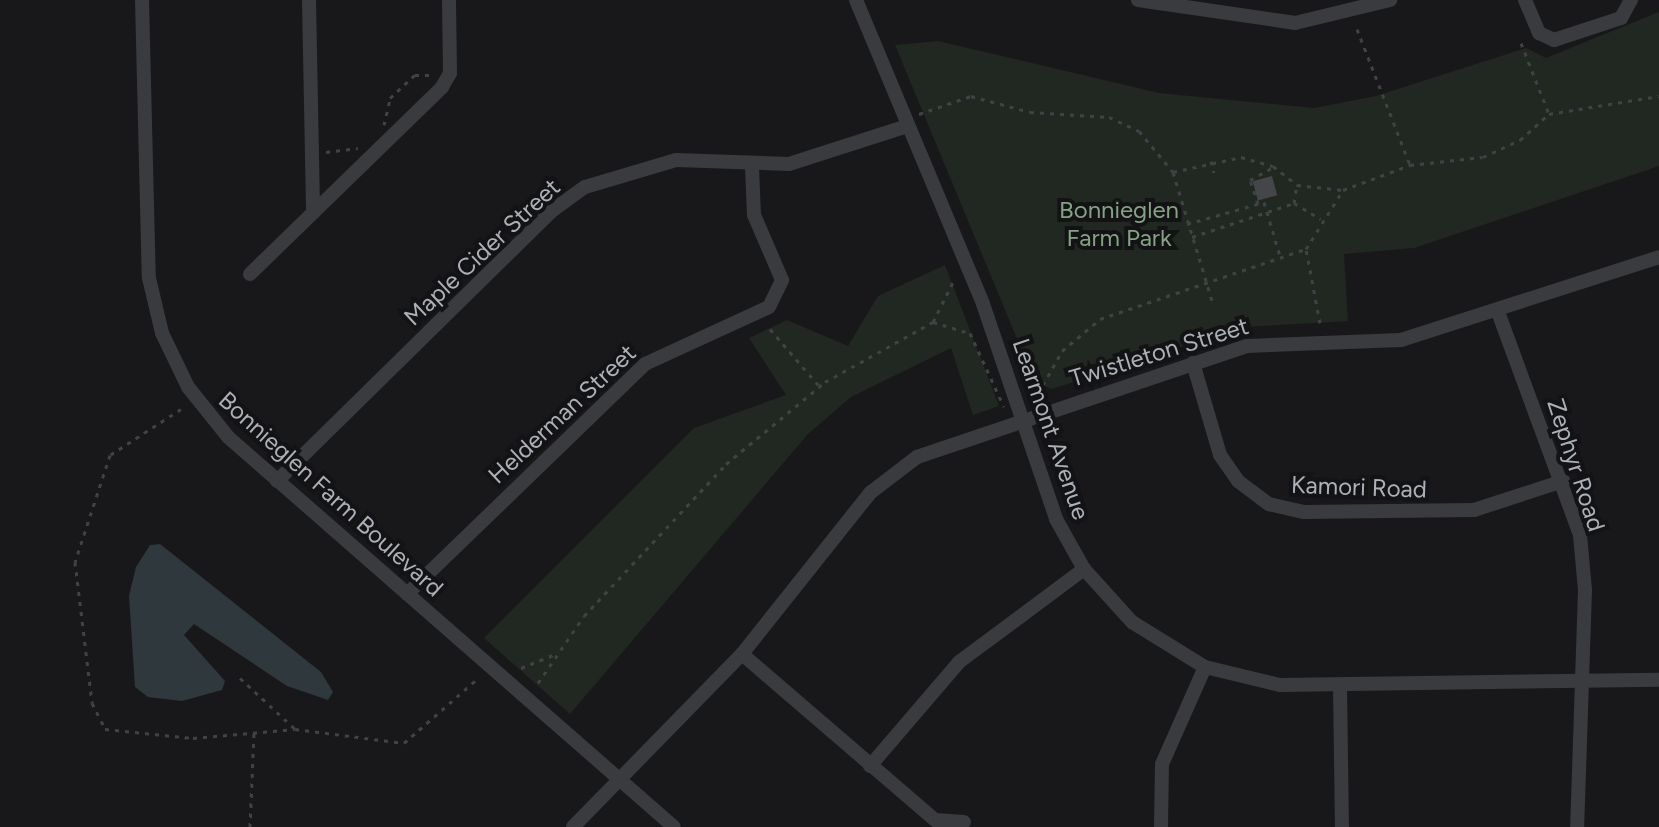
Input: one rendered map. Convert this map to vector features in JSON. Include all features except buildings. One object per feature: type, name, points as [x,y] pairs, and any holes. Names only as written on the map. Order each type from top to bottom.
[{"type":"street","name":"Bonnieglen Farm Boulevard","points":[[142,0],[148,258],[157,315],[200,405],[277,481],[674,827]]},
{"type":"street","points":[[309,0],[313,213]]},
{"type":"street","points":[[250,274],[442,87],[450,73],[449,0]]},
{"type":"street","name":"Learmont Avenue","points":[[856,0],[904,127],[1026,417],[1056,519],[1084,569],[1132,622],[1205,667],[1267,684],[1340,687],[1584,686],[1659,680]]},
{"type":"street","points":[[1138,0],[1269,21],[1390,0]]},
{"type":"street","points":[[1525,0],[1539,33],[1563,39],[1621,18],[1631,0]]},
{"type":"street","name":"Maple Cider Street","points":[[277,481],[569,197],[656,162],[752,167],[842,151],[904,127]]},
{"type":"street","name":"Helderman Street","points":[[407,594],[645,364],[769,307],[782,280],[754,215],[752,167]]},
{"type":"street","name":"Twistleton Street","points":[[573,827],[742,654],[887,477],[947,442],[1193,363],[1277,340],[1401,340],[1498,312],[1659,257]]},
{"type":"street","name":"Zephyr Road","points":[[1498,312],[1563,481],[1580,535],[1584,686],[1577,827]]},
{"type":"street","name":"Kamori Road","points":[[1193,363],[1220,455],[1238,481],[1269,504],[1304,512],[1474,510],[1563,481]]},
{"type":"street","points":[[870,766],[959,662],[1084,569]]},
{"type":"street","points":[[742,654],[935,820],[964,822]]},
{"type":"street","points":[[1161,827],[1162,764],[1205,667]]},
{"type":"street","points":[[1340,687],[1342,827]]},
{"type":"path","points":[[1357,29],[1410,165]]},
{"type":"path","points":[[1521,43],[1549,114]]},
{"type":"path","points":[[383,129],[385,107],[406,82],[427,72],[439,77]]},
{"type":"path","points":[[919,114],[971,96],[1030,112],[1109,117],[1157,145],[1173,172],[1203,280],[1212,300]]},
{"type":"path","points":[[1173,172],[1210,160],[1241,157],[1273,166],[1297,185],[1343,190],[1410,165],[1483,157],[1520,140],[1549,114],[1659,96]]},
{"type":"path","points":[[322,152],[355,150],[371,138]]},
{"type":"path","points":[[1210,160],[1214,173]]},
{"type":"path","points":[[1258,204],[1250,180],[1273,166]]},
{"type":"path","points":[[1294,203],[1297,185]]},
{"type":"path","points":[[1320,323],[1306,249],[1321,219],[1343,190]]},
{"type":"path","points":[[1187,224],[1264,202],[1280,256]]},
{"type":"path","points":[[1294,203],[1321,219]]},
{"type":"path","points":[[1191,237],[1294,203]]},
{"type":"path","points":[[1228,213],[1231,224]]},
{"type":"path","points":[[1038,394],[1081,331],[1203,280],[1306,249]]},
{"type":"path","points":[[538,683],[556,654],[718,472],[820,387],[933,322],[954,280]]},
{"type":"path","points":[[933,322],[970,333],[1004,407]]},
{"type":"path","points":[[770,329],[820,387]]},
{"type":"path","points":[[181,409],[127,439],[99,471],[73,580],[94,712],[105,729],[129,737],[295,729],[404,743],[477,679]]},
{"type":"path","points":[[521,668],[556,654]]},
{"type":"path","points":[[240,678],[295,729]]},
{"type":"path","points":[[250,827],[254,732]]},
{"type":"green space","name":"Bonnieglen Farm Park","points":[[1659,12],[1659,166],[1414,248],[1344,254],[1348,321],[1244,327],[1052,389],[1035,382],[895,45],[938,41],[1159,93],[1314,108],[1376,96],[1526,48],[1546,58]]},
{"type":"green space","points":[[945,265],[999,406],[973,415],[951,348],[851,397],[808,434],[570,714],[484,638],[694,428],[786,395],[749,338],[787,320],[848,346],[878,296]]},
{"type":"shaded area","points":[[160,544],[321,672],[333,692],[328,700],[287,686],[194,624],[184,635],[225,681],[222,690],[182,701],[148,697],[135,687],[129,596],[136,567],[150,545]]}]
